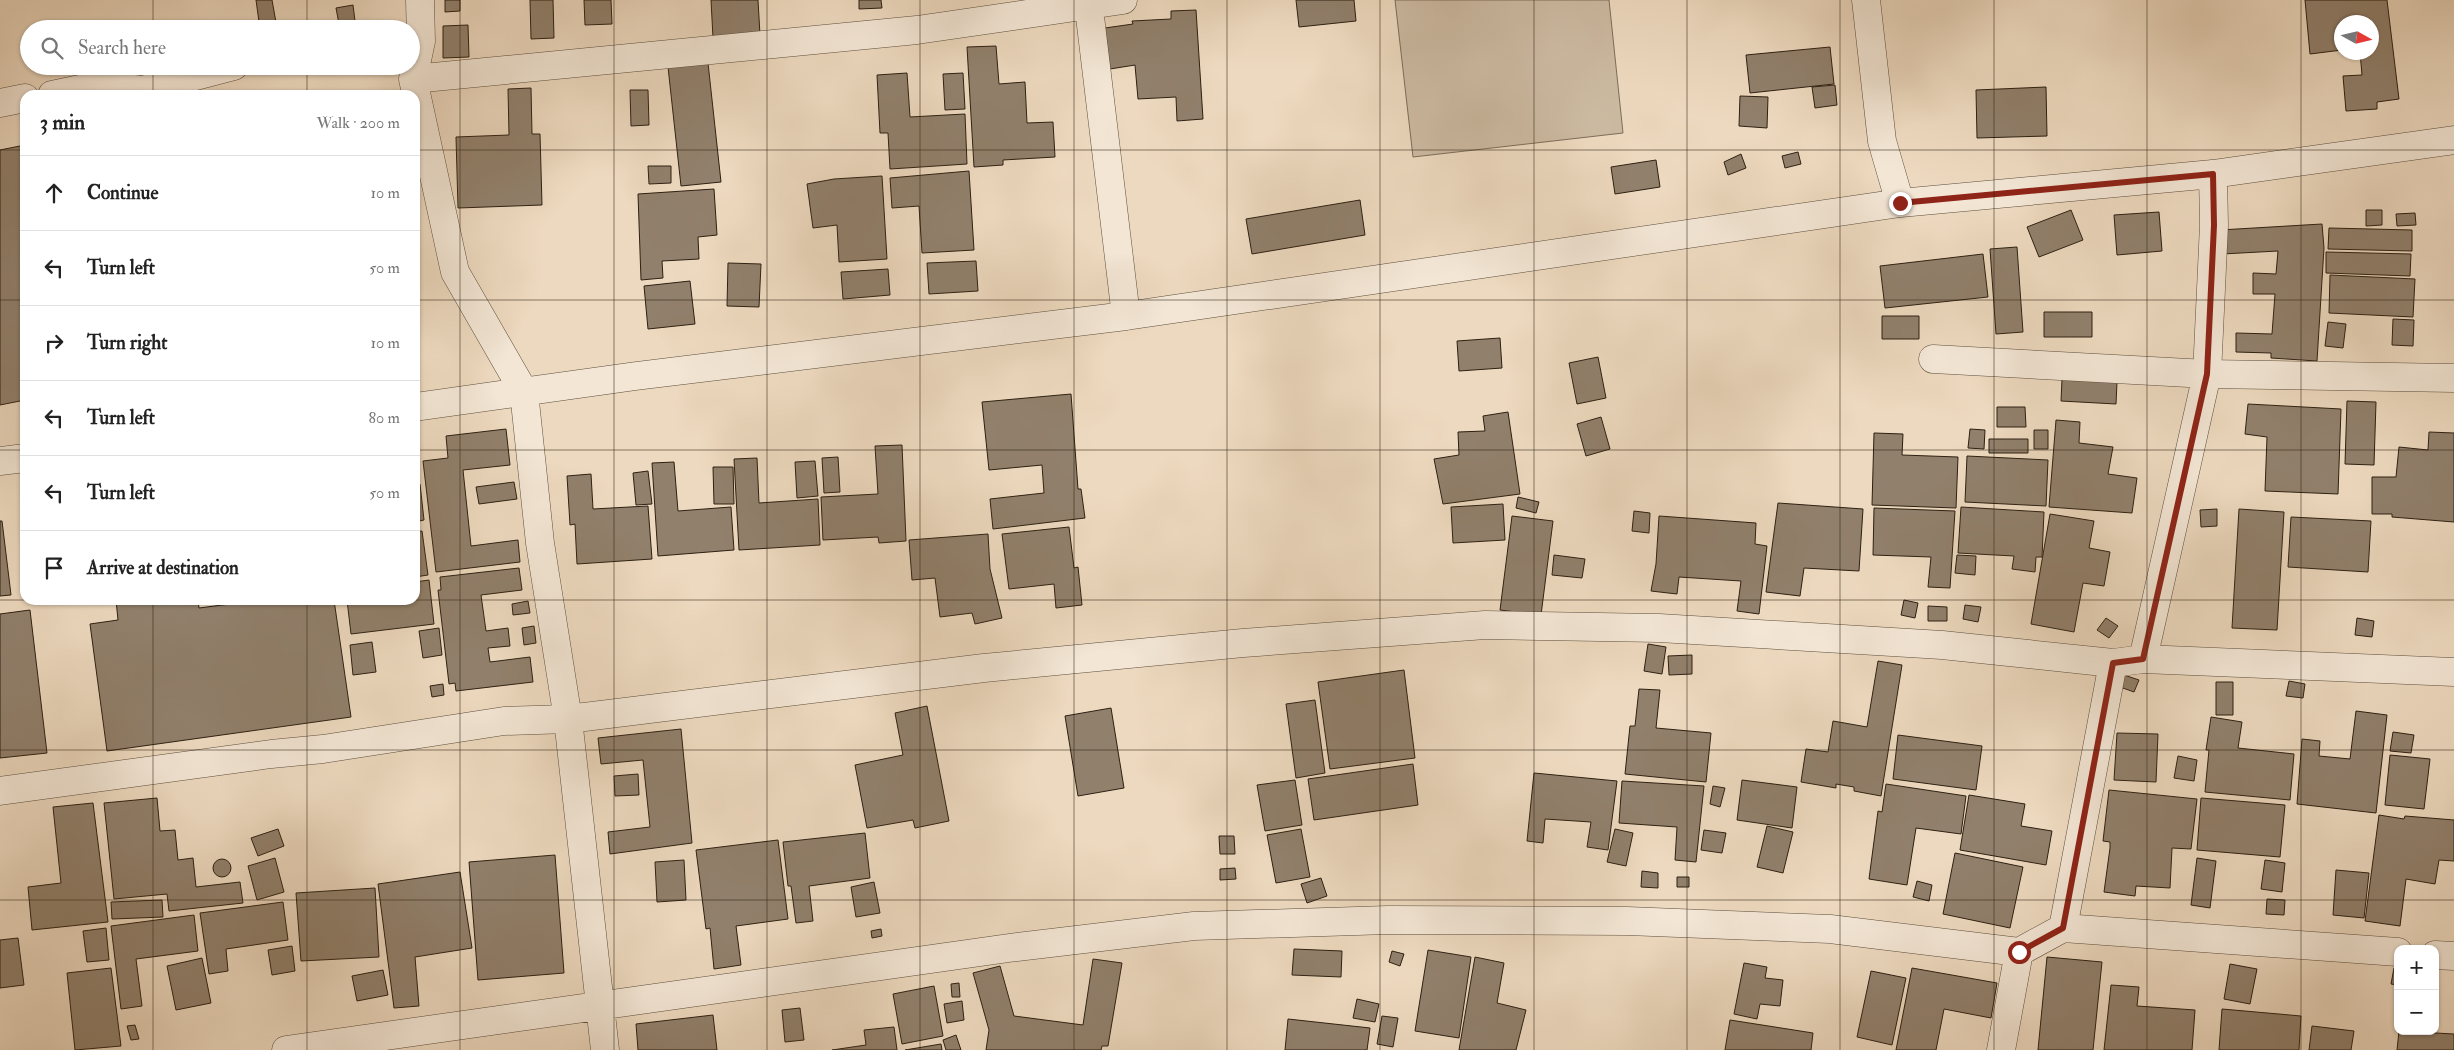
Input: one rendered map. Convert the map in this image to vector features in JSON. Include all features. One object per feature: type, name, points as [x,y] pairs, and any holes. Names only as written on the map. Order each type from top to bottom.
[{"type":"street","points":[[418,20],[420,0]]},
{"type":"street","points":[[414,79],[917,30],[1088,2],[1123,0]]},
{"type":"street","points":[[1866,0],[1882,141],[1900,203]]},
{"type":"street","points":[[1088,2],[1126,316]]},
{"type":"street","points":[[73,90],[99,84],[142,90],[200,75]]},
{"type":"street","points":[[414,75],[416,90]]},
{"type":"street","points":[[0,103],[20,99]]},
{"type":"street","points":[[420,107],[455,272],[524,392],[540,543],[568,719],[605,1050]]},
{"type":"street","points":[[420,406],[645,375],[1126,316],[1900,203],[2213,174],[2454,140]]},
{"type":"street","points":[[2143,659],[2207,374],[2214,234],[2213,174]]},
{"type":"street","points":[[1933,359],[2207,374],[2454,378]]},
{"type":"street","points":[[0,461],[20,459]]},
{"type":"street","points":[[0,790],[271,754],[323,749],[504,721],[568,719],[984,668],[1243,643],[1485,625],[1659,628],[1942,645],[2113,663],[2143,659],[2454,672]]},
{"type":"street","points":[[2063,928],[2113,663]]},
{"type":"street","points":[[286,1050],[1009,948],[1194,926],[1388,920],[1627,921],[1830,929],[2019,952],[2063,928],[2394,952]]},
{"type":"street","points":[[2001,1050],[2019,952]]},
{"type":"street","points":[[2439,955],[2454,956]]},
{"type":"shaded area","points":[[1395,0],[1609,0],[1623,133],[1413,157]]},
{"type":"building","points":[[256,0],[272,0],[276,20],[259,20]]},
{"type":"building","points":[[445,0],[460,0],[460,11],[445,12]]},
{"type":"building","points":[[530,0],[553,0],[554,38],[531,39]]},
{"type":"building","points":[[584,0],[611,0],[612,24],[585,25]]},
{"type":"building","points":[[711,0],[758,0],[760,35],[713,38]]},
{"type":"building","points":[[859,0],[881,0],[882,8],[859,9]]},
{"type":"building","points":[[1296,0],[1354,0],[1356,21],[1299,27]]},
{"type":"building","points":[[2305,0],[2387,0],[2399,99],[2377,102],[2377,109],[2346,111],[2343,76],[2362,75],[2361,60],[2379,60],[2379,15],[2334,15],[2334,51],[2310,54]]},
{"type":"building","points":[[353,5],[355,20],[338,20],[336,8]]},
{"type":"building","points":[[1196,10],[1203,119],[1177,121],[1176,97],[1138,99],[1135,65],[1110,69],[1105,28],[1133,24],[1132,21],[1171,19],[1171,11]]},
{"type":"building","points":[[468,25],[469,57],[443,58],[443,26]]},
{"type":"building","points":[[996,46],[999,84],[1025,82],[1027,123],[1053,122],[1055,157],[1003,160],[1003,165],[974,167],[967,47]]},
{"type":"building","points":[[1830,47],[1834,84],[1750,93],[1746,55]]},
{"type":"building","points":[[708,63],[721,182],[681,186],[668,67]]},
{"type":"building","points":[[907,73],[910,117],[965,114],[967,164],[890,169],[888,133],[880,133],[877,75]]},
{"type":"building","points":[[963,73],[965,109],[945,110],[943,74]]},
{"type":"building","points":[[1835,85],[1837,105],[1815,108],[1812,87]]},
{"type":"building","points":[[2046,87],[2047,136],[1977,138],[1976,90]]},
{"type":"building","points":[[531,88],[532,134],[540,134],[542,205],[458,208],[456,137],[509,135],[508,89]]},
{"type":"building","points":[[630,90],[648,90],[649,125],[631,126]]},
{"type":"building","points":[[1740,96],[1768,97],[1767,128],[1739,126]]},
{"type":"building","points":[[20,146],[20,401],[0,405],[0,150]]},
{"type":"building","points":[[1798,152],[1801,164],[1785,168],[1782,156]]},
{"type":"building","points":[[1741,154],[1746,168],[1728,175],[1724,162]]},
{"type":"building","points":[[1656,160],[1660,187],[1615,194],[1611,167]]},
{"type":"building","points":[[648,166],[671,166],[671,183],[649,184]]},
{"type":"building","points":[[969,171],[974,250],[922,253],[919,206],[892,208],[890,178]]},
{"type":"building","points":[[882,176],[887,259],[839,262],[837,225],[813,228],[807,184],[834,179]]},
{"type":"building","points":[[714,189],[717,235],[698,237],[699,259],[662,261],[663,278],[641,280],[638,194]]},
{"type":"building","points":[[1360,200],[1365,235],[1252,254],[1246,219]]},
{"type":"building","points":[[2071,210],[2083,240],[2039,257],[2027,227]]},
{"type":"building","points":[[2366,210],[2382,210],[2382,225],[2366,226]]},
{"type":"building","points":[[2159,212],[2162,251],[2117,255],[2114,215]]},
{"type":"building","points":[[2415,213],[2416,225],[2397,226],[2396,214]]},
{"type":"building","points":[[2322,224],[2324,248],[2317,361],[2271,358],[2271,353],[2236,352],[2236,333],[2272,334],[2275,294],[2253,294],[2253,273],[2276,274],[2278,251],[2222,254],[2220,230]]},
{"type":"building","points":[[2329,228],[2412,230],[2412,251],[2328,249]]},
{"type":"building","points":[[2017,247],[2023,332],[1996,334],[1990,249]]},
{"type":"building","points":[[2326,252],[2411,254],[2410,276],[2326,273]]},
{"type":"building","points":[[1983,254],[1988,297],[1885,308],[1880,266]]},
{"type":"building","points":[[976,261],[978,291],[929,294],[927,263]]},
{"type":"building","points":[[728,263],[761,264],[759,307],[727,306]]},
{"type":"building","points":[[888,269],[890,295],[843,299],[841,272]]},
{"type":"building","points":[[2330,275],[2415,279],[2413,317],[2329,313]]},
{"type":"building","points":[[690,281],[695,324],[648,329],[644,286]]},
{"type":"building","points":[[2044,312],[2092,312],[2092,337],[2044,337]]},
{"type":"building","points":[[1882,316],[1919,316],[1919,339],[1882,339]]},
{"type":"building","points":[[2393,319],[2414,320],[2413,346],[2392,345]]},
{"type":"building","points":[[2328,322],[2346,324],[2343,348],[2325,346]]},
{"type":"building","points":[[1500,338],[1502,368],[1459,371],[1457,341]]},
{"type":"building","points":[[1598,357],[1606,398],[1577,404],[1569,363]]},
{"type":"building","points":[[2062,379],[2117,382],[2116,404],[2061,401]]},
{"type":"building","points":[[1071,394],[1078,489],[1081,489],[1085,518],[993,529],[990,499],[1044,493],[1042,465],[989,470],[982,402]]},
{"type":"building","points":[[2347,401],[2376,402],[2374,465],[2345,464]]},
{"type":"building","points":[[2248,404],[2341,409],[2338,494],[2265,491],[2267,437],[2245,434]]},
{"type":"building","points":[[1997,407],[2025,407],[2026,427],[1997,427]]},
{"type":"building","points":[[1508,412],[1520,494],[1443,504],[1434,459],[1459,455],[1458,432],[1485,431],[1483,416]]},
{"type":"building","points":[[1601,417],[1610,449],[1586,456],[1577,424]]},
{"type":"building","points":[[2056,420],[2080,422],[2079,443],[2113,447],[2108,474],[2137,478],[2132,513],[2049,507]]},
{"type":"building","points":[[506,429],[510,465],[463,470],[471,546],[518,540],[520,562],[436,572],[423,461],[448,458],[446,436]]},
{"type":"building","points":[[1970,429],[1985,430],[1984,449],[1968,448]]},
{"type":"building","points":[[2034,430],[2048,430],[2048,449],[2034,449]]},
{"type":"building","points":[[2429,432],[2454,433],[2454,522],[2392,517],[2392,514],[2372,514],[2372,477],[2396,477],[2399,447],[2428,450]]},
{"type":"building","points":[[1874,433],[1903,434],[1902,455],[1958,457],[1956,508],[1872,505]]},
{"type":"building","points":[[1989,439],[2028,439],[2028,453],[1989,453]]},
{"type":"building","points":[[902,445],[906,541],[879,543],[878,537],[823,540],[821,497],[878,494],[875,446]]},
{"type":"building","points":[[1967,456],[2048,460],[2046,506],[1965,502]]},
{"type":"building","points":[[838,457],[840,492],[824,493],[822,458]]},
{"type":"building","points":[[757,458],[759,503],[818,499],[820,545],[739,550],[734,459]]},
{"type":"building","points":[[815,461],[818,496],[797,498],[795,462]]},
{"type":"building","points":[[674,462],[678,511],[731,507],[734,550],[658,556],[652,463]]},
{"type":"building","points":[[713,467],[733,467],[734,504],[714,504]]},
{"type":"building","points":[[648,471],[652,504],[636,505],[633,473]]},
{"type":"building","points":[[591,474],[593,509],[648,506],[652,559],[577,564],[575,524],[570,525],[567,476]]},
{"type":"building","points":[[514,482],[517,499],[479,504],[476,487]]},
{"type":"building","points":[[420,484],[424,520],[420,521]]},
{"type":"building","points":[[1518,497],[1539,502],[1536,513],[1516,508]]},
{"type":"building","points":[[1778,503],[1863,509],[1859,571],[1804,568],[1800,596],[1766,592]]},
{"type":"building","points":[[1503,504],[1505,540],[1453,543],[1451,507]]},
{"type":"building","points":[[1961,507],[2044,512],[2042,557],[2036,557],[2035,572],[2012,569],[2014,556],[1958,553]]},
{"type":"building","points":[[1874,508],[1955,511],[1950,588],[1928,587],[1931,557],[1873,555]]},
{"type":"building","points":[[2217,509],[2217,526],[2201,527],[2200,510]]},
{"type":"building","points":[[2239,509],[2284,512],[2277,630],[2232,628]]},
{"type":"building","points":[[1634,511],[1650,513],[1649,533],[1632,531]]},
{"type":"building","points":[[2050,514],[2094,521],[2089,548],[2110,552],[2104,586],[2083,583],[2074,632],[2031,624]]},
{"type":"building","points":[[1512,516],[1553,521],[1541,615],[1500,610]]},
{"type":"building","points":[[1659,516],[1756,523],[1755,544],[1767,546],[1759,614],[1737,611],[1741,581],[1679,577],[1677,594],[1651,591],[1656,564]]},
{"type":"building","points":[[2291,517],[2371,521],[2368,572],[2288,567]]},
{"type":"building","points":[[0,521],[2,521],[11,595],[0,596]]},
{"type":"building","points":[[1069,527],[1074,568],[1078,567],[1082,605],[1056,608],[1054,584],[1009,589],[1002,534]]},
{"type":"building","points":[[420,531],[422,531],[428,575],[420,576]]},
{"type":"building","points":[[988,534],[990,569],[1002,618],[975,624],[972,613],[940,617],[935,578],[912,580],[909,540]]},
{"type":"building","points":[[1554,555],[1585,559],[1582,578],[1552,575]]},
{"type":"building","points":[[1957,555],[1976,556],[1975,575],[1955,573]]},
{"type":"building","points":[[519,568],[522,590],[481,595],[486,631],[508,628],[510,646],[488,648],[490,662],[530,657],[533,682],[456,691],[455,683],[449,684],[438,590],[441,590],[440,577]]},
{"type":"building","points":[[429,580],[434,624],[351,634],[348,605],[420,605],[420,581]]},
{"type":"building","points":[[1904,600],[1918,603],[1915,618],[1901,615]]},
{"type":"building","points":[[528,601],[530,613],[513,615],[512,604]]},
{"type":"building","points":[[116,605],[199,605],[199,608],[222,605],[335,605],[351,717],[107,751],[90,624],[118,620]]},
{"type":"building","points":[[1965,605],[1981,607],[1978,622],[1963,619]]},
{"type":"building","points":[[1928,606],[1947,607],[1947,621],[1928,621]]},
{"type":"building","points":[[30,610],[47,753],[0,758],[0,614]]},
{"type":"building","points":[[2106,618],[2118,626],[2109,638],[2097,630]]},
{"type":"building","points":[[2357,618],[2374,621],[2372,637],[2355,635]]},
{"type":"building","points":[[534,626],[536,643],[524,645],[522,628]]},
{"type":"building","points":[[439,628],[442,655],[423,658],[419,631]]},
{"type":"building","points":[[372,642],[376,672],[353,675],[350,645]]},
{"type":"building","points":[[1648,644],[1666,647],[1662,674],[1644,671]]},
{"type":"building","points":[[1692,655],[1692,674],[1669,675],[1668,656]]},
{"type":"building","points":[[1878,661],[1902,665],[1881,796],[1854,791],[1854,787],[1836,784],[1836,788],[1801,782],[1806,749],[1828,752],[1833,721],[1867,727]]},
{"type":"building","points":[[1404,670],[1415,758],[1330,769],[1318,682]]},
{"type":"building","points":[[2124,675],[2139,680],[2134,692],[2120,687]]},
{"type":"building","points":[[2289,681],[2305,684],[2303,698],[2286,696]]},
{"type":"building","points":[[2216,682],[2233,682],[2233,715],[2216,715]]},
{"type":"building","points":[[443,684],[444,695],[432,697],[430,686]]},
{"type":"building","points":[[1639,689],[1660,690],[1656,728],[1711,733],[1706,782],[1625,774],[1630,726],[1635,726]]},
{"type":"building","points":[[1315,700],[1325,773],[1296,778],[1286,704]]},
{"type":"building","points":[[927,706],[949,821],[915,828],[913,820],[867,828],[855,765],[903,755],[895,713]]},
{"type":"building","points":[[1111,708],[1124,788],[1078,796],[1065,716]]},
{"type":"building","points":[[2356,711],[2387,715],[2376,813],[2297,804],[2302,739],[2320,741],[2319,756],[2350,759]]},
{"type":"building","points":[[2211,717],[2242,722],[2238,748],[2294,754],[2290,800],[2205,792],[2209,750],[2206,750]]},
{"type":"building","points":[[681,729],[692,843],[610,854],[608,832],[650,827],[643,760],[601,764],[598,738]]},
{"type":"building","points":[[2393,732],[2414,735],[2411,753],[2390,751]]},
{"type":"building","points":[[2117,733],[2158,734],[2156,782],[2114,780]]},
{"type":"building","points":[[1898,735],[1982,746],[1976,790],[1893,779]]},
{"type":"building","points":[[2390,755],[2430,759],[2424,809],[2385,805]]},
{"type":"building","points":[[2178,756],[2197,760],[2194,781],[2174,778]]},
{"type":"building","points":[[1413,764],[1418,805],[1314,820],[1308,779]]},
{"type":"building","points":[[1534,773],[1617,781],[1608,850],[1587,847],[1591,822],[1545,819],[1543,843],[1527,841]]},
{"type":"building","points":[[638,774],[639,795],[615,796],[614,776]]},
{"type":"building","points":[[1295,780],[1302,825],[1265,831],[1257,785]]},
{"type":"building","points":[[1742,780],[1797,787],[1792,828],[1737,820]]},
{"type":"building","points":[[1622,781],[1704,786],[1696,862],[1675,860],[1677,827],[1619,823]]},
{"type":"building","points":[[1886,784],[1966,796],[1961,834],[1916,828],[1907,885],[1869,879],[1878,811],[1882,812]]},
{"type":"building","points":[[1713,786],[1725,788],[1720,807],[1710,804]]},
{"type":"building","points":[[2109,790],[2197,799],[2191,849],[2172,848],[2170,888],[2136,886],[2135,896],[2104,892],[2110,848],[2110,842],[2103,841]]},
{"type":"building","points":[[1969,795],[2025,804],[2021,826],[2052,831],[2046,865],[1960,850]]},
{"type":"building","points":[[157,798],[160,831],[175,830],[178,860],[193,858],[196,887],[240,882],[243,903],[169,911],[167,894],[114,899],[104,803]]},
{"type":"building","points":[[2201,798],[2285,805],[2280,857],[2197,850]]},
{"type":"building","points":[[93,803],[108,922],[32,930],[28,887],[61,883],[53,807]]},
{"type":"building","points":[[2379,815],[2404,819],[2405,816],[2454,820],[2454,861],[2439,860],[2435,884],[2406,879],[2400,926],[2365,921]]},
{"type":"building","points":[[1767,826],[1793,832],[1783,873],[1757,867]]},
{"type":"building","points":[[278,829],[284,846],[258,856],[251,838]]},
{"type":"building","points":[[1301,829],[1310,877],[1276,883],[1267,835]]},
{"type":"building","points":[[1615,829],[1633,833],[1626,866],[1607,862]]},
{"type":"building","points":[[1704,830],[1726,833],[1722,853],[1701,850]]},
{"type":"building","points":[[865,833],[870,878],[809,886],[813,921],[796,923],[791,886],[788,886],[783,842]]},
{"type":"building","points":[[1219,836],[1234,836],[1235,854],[1220,854]]},
{"type":"building","points":[[778,840],[788,919],[736,926],[741,965],[714,969],[710,928],[706,929],[696,850]]},
{"type":"building","points":[[1955,853],[2023,867],[2010,928],[1943,914]]},
{"type":"building","points":[[555,855],[564,973],[478,980],[469,862]]},
{"type":"building","points":[[275,858],[284,892],[257,900],[248,866]]},
{"type":"building","points":[[2197,858],[2216,861],[2210,908],[2191,905]]},
{"type":"building","points":[[222,859],[230,864],[231,868],[226,876],[222,877],[214,872],[213,868],[218,860]]},
{"type":"building","points":[[684,860],[686,900],[657,902],[655,862]]},
{"type":"building","points":[[2265,860],[2285,863],[2282,892],[2261,889]]},
{"type":"building","points":[[1235,868],[1236,879],[1220,880],[1220,869]]},
{"type":"building","points":[[2336,870],[2369,873],[2364,918],[2333,915]]},
{"type":"building","points":[[1642,871],[1658,873],[1658,888],[1641,887]]},
{"type":"building","points":[[460,872],[472,948],[415,957],[419,1006],[394,1008],[378,884]]},
{"type":"building","points":[[1677,877],[1689,877],[1689,887],[1677,887]]},
{"type":"building","points":[[1321,878],[1327,896],[1307,903],[1301,884]]},
{"type":"building","points":[[1917,881],[1932,885],[1929,901],[1913,897]]},
{"type":"building","points":[[874,882],[880,913],[856,917],[851,887]]},
{"type":"building","points":[[375,888],[379,957],[301,961],[296,893]]},
{"type":"building","points":[[2267,899],[2285,900],[2284,915],[2266,914]]},
{"type":"building","points":[[162,900],[163,917],[112,919],[111,902]]},
{"type":"building","points":[[283,902],[288,940],[226,949],[228,971],[209,974],[200,913]]},
{"type":"building","points":[[194,915],[198,951],[136,959],[142,1006],[121,1009],[111,926]]},
{"type":"building","points":[[106,928],[109,960],[87,962],[83,931]]},
{"type":"building","points":[[881,929],[882,936],[872,938],[871,931]]},
{"type":"building","points":[[18,938],[24,985],[0,988],[0,940]]},
{"type":"building","points":[[292,946],[295,971],[272,975],[268,950]]},
{"type":"building","points":[[1294,949],[1342,951],[1341,977],[1292,975]]},
{"type":"building","points":[[1428,950],[1471,957],[1459,1038],[1415,1031]]},
{"type":"building","points":[[1392,951],[1404,954],[1400,966],[1389,962]]},
{"type":"building","points":[[1475,957],[1504,963],[1497,1003],[1526,1010],[1516,1050],[1459,1050]]},
{"type":"building","points":[[2047,957],[2102,962],[2093,1050],[2038,1050]]},
{"type":"building","points":[[202,958],[211,1003],[176,1010],[167,966]]},
{"type":"building","points":[[1093,959],[1122,963],[1108,1046],[1102,1046],[1101,1050],[986,1050],[989,1030],[973,973],[1000,966],[1014,1016],[1083,1025]]},
{"type":"building","points":[[1744,963],[1767,967],[1765,978],[1783,980],[1780,1006],[1760,1004],[1757,1019],[1734,1014]]},
{"type":"building","points":[[2230,964],[2257,969],[2250,1004],[2224,999]]},
{"type":"building","points":[[111,968],[121,1046],[75,1050],[67,973]]},
{"type":"building","points":[[1912,968],[1997,983],[1991,1018],[1944,1009],[1936,1050],[1896,1050]]},
{"type":"building","points":[[2394,968],[2394,984],[2391,984]]},
{"type":"building","points":[[383,970],[388,995],[357,1001],[352,976]]},
{"type":"building","points":[[1871,971],[1906,978],[1892,1045],[1857,1037]]},
{"type":"building","points":[[959,983],[960,997],[952,997],[951,984]]},
{"type":"building","points":[[2111,985],[2139,987],[2137,1006],[2195,1010],[2192,1050],[2104,1050]]},
{"type":"building","points":[[934,986],[943,1036],[902,1044],[893,994]]},
{"type":"building","points":[[1357,999],[1379,1004],[1375,1022],[1353,1018]]},
{"type":"building","points":[[962,1001],[964,1020],[947,1023],[944,1004]]},
{"type":"building","points":[[800,1008],[804,1040],[785,1042],[782,1010]]},
{"type":"building","points":[[2222,1009],[2301,1016],[2299,1050],[2219,1050]]},
{"type":"building","points":[[713,1015],[717,1050],[638,1050],[636,1024]]},
{"type":"building","points":[[1382,1016],[1398,1018],[1393,1047],[1377,1044]]},
{"type":"building","points":[[1288,1019],[1370,1028],[1367,1050],[1285,1050]]},
{"type":"building","points":[[1730,1020],[1813,1033],[1811,1050],[1725,1050]]},
{"type":"building","points":[[135,1025],[139,1039],[131,1040],[127,1026]]},
{"type":"building","points":[[2312,1026],[2354,1031],[2351,1050],[2309,1050]]},
{"type":"building","points":[[894,1027],[897,1050],[832,1050],[866,1045],[864,1030]]},
{"type":"building","points":[[2454,1034],[2454,1050],[2397,1050],[2399,1035]]},
{"type":"building","points":[[956,1035],[961,1050],[946,1050],[943,1040]]},
{"type":"building","points":[[941,1044],[942,1050],[905,1050]]},
{"type":"route","points":[[1900,203],[2213,174],[2214,225],[2207,374],[2143,659],[2113,663],[2063,928],[2019,952]]}]
